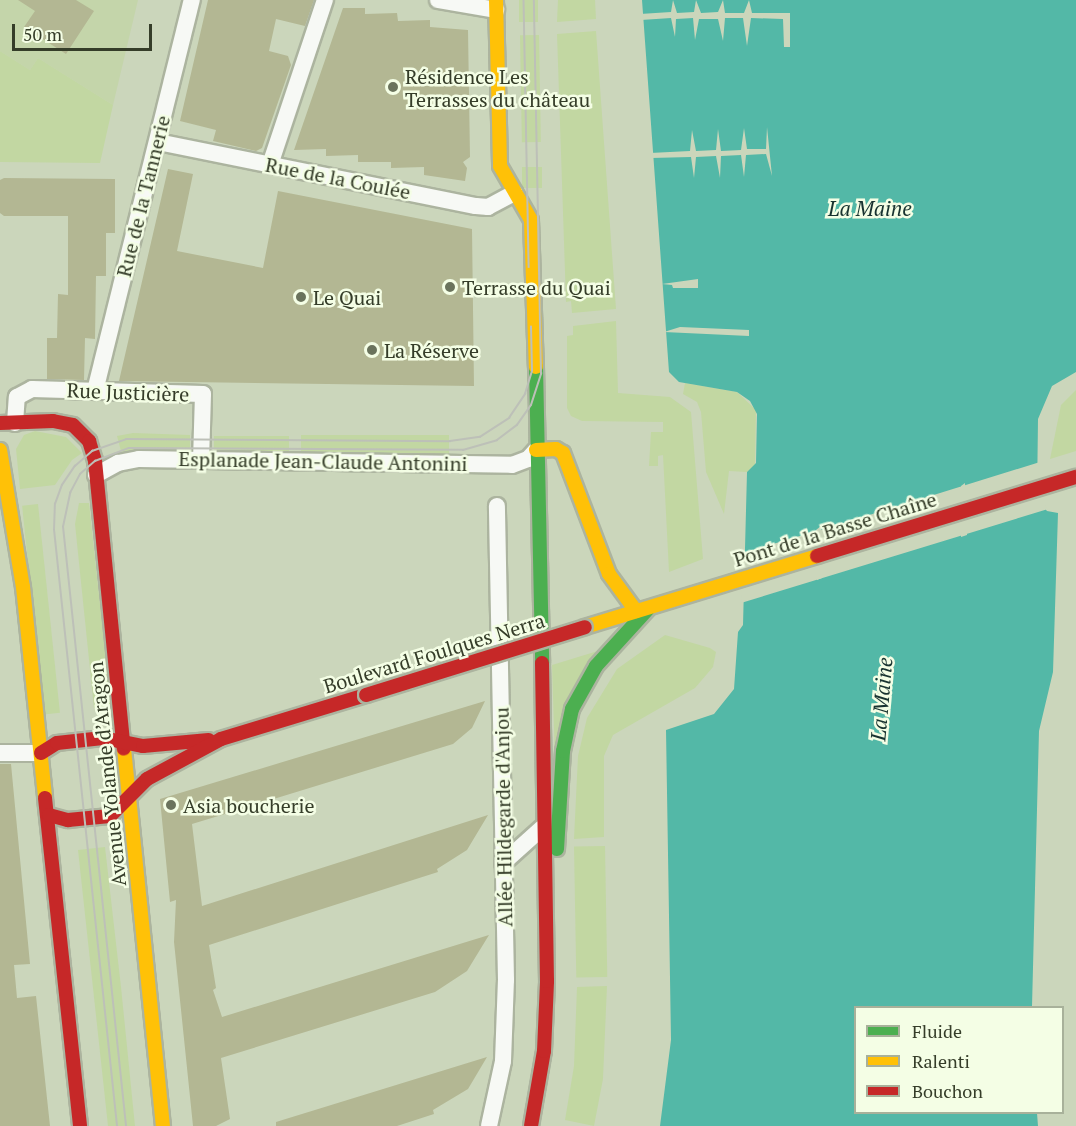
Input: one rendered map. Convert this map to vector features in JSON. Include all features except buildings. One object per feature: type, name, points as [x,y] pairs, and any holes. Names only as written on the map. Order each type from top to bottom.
[{"type":"street","name":"Rue de la Tannerie","points":[[95,391],[192,0]]},
{"type":"street","points":[[270,165],[325,0]]},
{"type":"street","points":[[438,0],[496,5],[500,166],[531,220],[547,981],[544,1051],[531,1126]]},
{"type":"street","name":"Rue de la Coulée","points":[[158,142],[476,206],[488,207],[514,193]]},
{"type":"street","name":"Rue Justicière","points":[[11,423],[17,398],[23,391],[203,394],[201,460]]},
{"type":"street","name":"Avenue Yolande d’Aragon","points":[[11,423],[53,420],[73,425],[89,441],[101,472],[122,740],[163,1126]]},
{"type":"street","points":[[11,423],[1,453],[22,577],[49,815],[80,1126]]},
{"type":"street","points":[[536,450],[556,449],[563,453],[609,574],[636,611]]},
{"type":"street","name":"Esplanade Jean-Claude Antonini","points":[[101,472],[139,459],[512,465],[528,459],[536,450]]},
{"type":"street","name":"Pont de la Basse Chaîne","points":[[1023,492],[1076,464]]},
{"type":"street","name":"Pont de la Basse Chaîne","points":[[655,606],[1076,477]]},
{"type":"street","name":"Allée Hildegarde d'Anjou","points":[[489,1126],[505,1046],[498,506]]},
{"type":"street","points":[[543,868],[558,848],[562,751],[572,709],[596,666],[655,606]]},
{"type":"street","name":"Boulevard Foulques Nerra","points":[[128,797],[147,778],[221,739],[655,606]]},
{"type":"street","name":"Boulevard Foulques Nerra","points":[[122,740],[143,746],[221,739]]},
{"type":"street","points":[[0,753],[41,753],[57,743],[122,740]]},
{"type":"street","points":[[49,815],[68,820],[110,816],[128,797]]},
{"type":"street","points":[[504,863],[542,828]]},
{"type":"shaded area","points":[[0,0],[138,0],[113,105],[38,58],[30,70],[0,51]]},
{"type":"shaded area","points":[[519,0],[538,0],[538,22],[519,22]]},
{"type":"shaded area","points":[[558,0],[595,0],[596,19],[557,22]]},
{"type":"shaded area","points":[[596,31],[616,309],[572,313],[571,301],[566,302],[557,34]]},
{"type":"shaded area","points":[[520,35],[539,35],[541,142],[522,142]]},
{"type":"shaded area","points":[[0,51],[30,70],[38,58],[113,105],[100,163],[0,162]]},
{"type":"shaded area","points":[[522,167],[542,167],[542,188],[522,188]]},
{"type":"shaded area","points":[[616,321],[618,393],[670,397],[691,412],[703,559],[669,572],[663,455],[658,456],[658,466],[649,466],[651,432],[663,432],[663,422],[582,421],[571,416],[567,408],[567,336],[573,335],[573,326]]},
{"type":"shaded area","points":[[685,383],[737,392],[756,410],[755,467],[747,472],[729,471],[724,514],[706,472],[701,412],[697,402],[683,394]]},
{"type":"shaded area","points":[[1076,390],[1076,451],[1050,459],[1061,405]]},
{"type":"shaded area","points":[[35,431],[66,437],[82,453],[72,460],[55,485],[20,489],[16,449],[24,435]]},
{"type":"shaded area","points":[[133,433],[190,435],[190,453],[122,455],[117,436]]},
{"type":"shaded area","points":[[301,435],[449,435],[449,454],[301,454]]},
{"type":"shaded area","points":[[214,436],[289,436],[289,453],[214,453]]},
{"type":"shaded area","points":[[79,503],[89,503],[111,706],[94,708],[75,524]]},
{"type":"shaded area","points":[[38,504],[60,713],[44,715],[22,506]]},
{"type":"shaded area","points":[[665,635],[710,648],[716,652],[713,667],[695,688],[613,735],[604,756],[604,837],[574,839],[578,756],[587,718],[617,669]]},
{"type":"shaded area","points":[[601,650],[555,760],[552,665]]},
{"type":"shaded area","points":[[605,846],[607,977],[576,978],[574,847]]},
{"type":"shaded area","points":[[105,847],[135,1126],[108,1126],[78,850]]},
{"type":"shaded area","points":[[607,986],[603,1079],[594,1126],[565,1120],[574,1066],[577,987]]},
{"type":"water","name":"La Maine","points":[[642,0],[1076,0],[1076,372],[1052,386],[1038,419],[1037,499],[1047,511],[1058,513],[1053,672],[1039,731],[1032,1006],[854,1006],[854,1114],[1037,1114],[1038,1126],[660,1126],[671,1040],[666,730],[714,714],[734,689],[738,632],[743,625],[747,472],[756,463],[757,414],[750,401],[737,392],[679,382],[669,372]],"holes":[[[965,483],[967,535],[961,537],[961,486]],[[821,526],[822,578],[817,580],[816,530]]]},
{"type":"pier","points":[[673,0],[677,13],[694,12],[696,0],[701,13],[718,12],[723,0],[725,13],[744,13],[749,0],[752,13],[790,13],[790,47],[784,47],[783,19],[751,18],[747,46],[743,18],[725,18],[723,41],[718,19],[699,19],[695,40],[693,18],[676,19],[675,37],[671,18],[641,20],[640,14],[671,12]]},
{"type":"pier","points":[[767,127],[772,176],[766,154],[746,155],[744,177],[741,155],[721,156],[720,178],[716,156],[696,157],[694,178],[691,157],[651,158],[650,153],[690,151],[692,130],[696,151],[716,150],[718,129],[721,151],[741,150],[744,128],[747,149],[766,149]]},
{"type":"pier","points":[[698,279],[698,288],[673,288],[672,285],[662,284]]},
{"type":"pier","points":[[680,327],[749,330],[749,336],[664,332]]},
{"type":"pier","points":[[1040,462],[1040,498],[1048,509],[741,603],[743,553],[820,530],[819,577],[821,530]]},
{"type":"tram line","points":[[524,0],[529,267]]},
{"type":"tram line","points":[[126,1126],[63,527],[70,493],[80,474],[95,461],[129,448],[463,450],[497,440],[517,425],[531,405],[541,374],[534,0]]},
{"type":"tram line","points":[[117,1126],[54,530],[55,504],[62,485],[75,466],[92,451],[126,439],[450,441],[480,437],[509,418],[525,394],[532,371],[531,327]]},
{"type":"traffic: fast","points":[[536,367],[542,663]]},
{"type":"traffic: fast","points":[[557,849],[563,751],[572,709],[596,666],[648,609]]},
{"type":"traffic: slow","points":[[496,0],[500,166],[531,220],[536,367]]},
{"type":"traffic: slow","points":[[536,450],[556,449],[563,453],[609,574],[636,611]]},
{"type":"traffic: slow","points":[[0,450],[23,587],[45,798]]},
{"type":"traffic: slow","points":[[585,627],[817,556]]},
{"type":"traffic: slow","points":[[124,749],[163,1126]]},
{"type":"traffic: jam","points":[[0,423],[53,421],[73,425],[89,441],[95,461],[124,749]]},
{"type":"traffic: jam","points":[[817,556],[1076,477]]},
{"type":"traffic: jam","points":[[366,695],[585,627]]},
{"type":"traffic: jam","points":[[531,1126],[544,1051],[547,981],[542,663]]},
{"type":"traffic: jam","points":[[49,815],[68,820],[110,816],[147,779],[221,739],[366,695]]},
{"type":"traffic: jam","points":[[41,753],[57,743],[103,738],[143,746],[209,740]]},
{"type":"traffic: jam","points":[[45,798],[80,1126]]},
{"type":"place","name":"Résidence Les Terrasses du château","points":[[393,87]]},
{"type":"place","name":"Terrasse du Quai","points":[[450,287]]},
{"type":"place","name":"Le Quai","points":[[301,297]]},
{"type":"place","name":"La Réserve","points":[[372,350]]},
{"type":"place","name":"Asia boucherie","points":[[171,805]]}]
